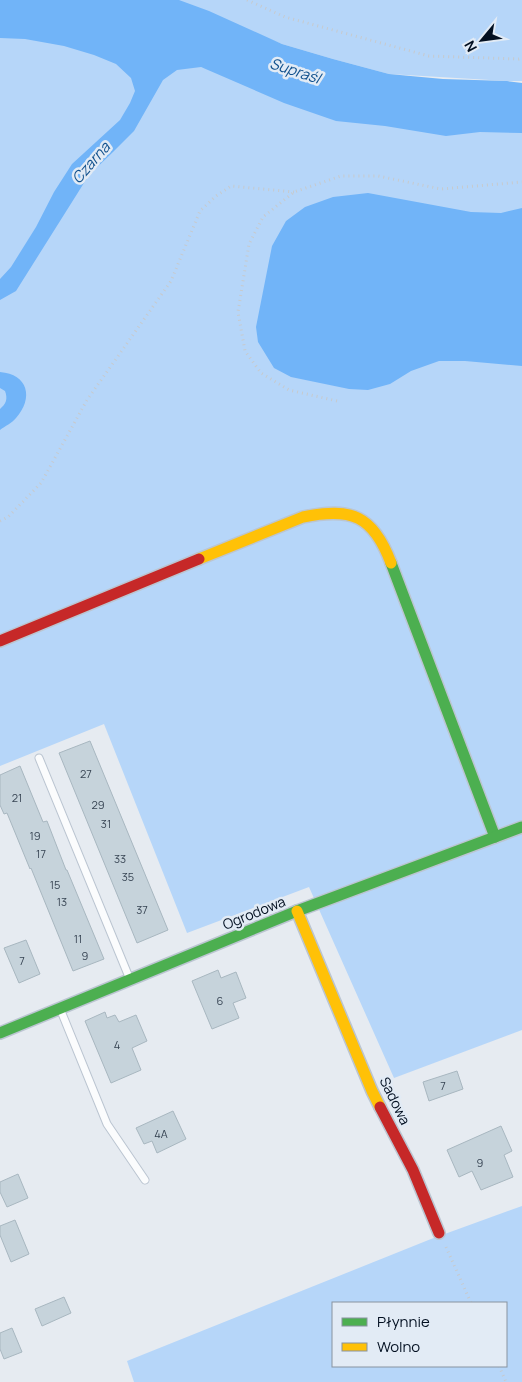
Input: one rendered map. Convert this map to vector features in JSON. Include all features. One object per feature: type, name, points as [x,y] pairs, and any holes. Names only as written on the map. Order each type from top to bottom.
[{"type":"street","points":[[0,641],[303,518],[325,512],[348,513],[369,524],[385,546],[495,837]]},
{"type":"street","name":"Ogrodowa","points":[[0,1033],[297,911],[522,827]]},
{"type":"street","name":"Sadowa","points":[[297,911],[372,1091],[413,1170],[439,1233]]},
{"type":"lane","points":[[39,758],[130,980]]},
{"type":"lane","points":[[60,1008],[107,1124],[146,1180]]},
{"type":"path","points":[[247,0],[286,17],[429,56],[522,58]]},
{"type":"path","points":[[337,401],[289,390],[262,373],[245,351],[238,312],[249,244],[263,217],[294,192],[341,176],[378,176],[441,189],[522,182]]},
{"type":"path","points":[[0,521],[8,517],[41,483],[87,400],[171,281],[200,211],[216,196],[231,186],[294,192]]},
{"type":"path","points":[[439,1233],[471,1302]]},
{"type":"path","points":[[499,1367],[506,1382]]},
{"type":"shaded area","points":[[167,0],[522,0],[522,81],[389,74],[282,44]]},
{"type":"shaded area","points":[[0,33],[201,67],[522,126],[522,1030],[394,1078],[309,887],[187,933],[104,724],[0,766]]},
{"type":"shaded area","points":[[522,1206],[522,1382],[134,1382],[127,1361],[431,1239]]},
{"type":"water","points":[[0,0],[179,0],[209,11],[282,44],[389,74],[522,83],[522,133],[480,132],[446,136],[385,126],[336,121],[284,103],[201,67],[177,70],[163,80],[134,131],[89,175],[16,291],[0,300],[0,279],[11,267],[72,164],[120,120],[135,91],[131,78],[116,64],[94,55],[64,46],[25,39],[0,38]]},
{"type":"water","points":[[368,193],[471,212],[501,213],[522,208],[522,366],[465,361],[439,361],[411,371],[390,384],[368,390],[349,389],[291,377],[274,368],[258,342],[256,327],[272,246],[286,221],[305,207],[333,197]]},
{"type":"water","points":[[0,372],[17,377],[25,388],[26,395],[22,410],[16,418],[0,430],[0,409],[5,403],[6,396],[5,391],[0,388]]},
{"type":"building","points":[[90,741],[168,930],[137,943],[59,753]]},
{"type":"building","points":[[20,766],[43,822],[47,821],[104,959],[73,971],[7,813],[4,814],[0,805],[0,775]]},
{"type":"building","points":[[26,940],[40,974],[19,983],[4,948]]},
{"type":"building","points":[[218,970],[221,978],[236,972],[246,998],[233,1003],[239,1018],[212,1029],[192,981]]},
{"type":"building","points":[[105,1012],[107,1018],[115,1015],[119,1022],[136,1015],[147,1041],[132,1048],[141,1070],[111,1083],[85,1021]]},
{"type":"building","points":[[457,1071],[463,1089],[429,1101],[423,1082]]},
{"type":"building","points":[[173,1111],[186,1139],[157,1153],[152,1141],[144,1144],[136,1128]]},
{"type":"building","points":[[501,1126],[512,1151],[504,1155],[513,1177],[481,1190],[472,1171],[459,1177],[447,1150]]},
{"type":"building","points":[[18,1174],[28,1198],[7,1207],[0,1192],[0,1182]]},
{"type":"building","points":[[15,1220],[29,1254],[11,1262],[0,1235],[0,1226]]},
{"type":"building","points":[[64,1297],[71,1313],[42,1326],[35,1309]]},
{"type":"building","points":[[12,1328],[22,1352],[4,1359],[0,1349],[0,1333]]},
{"type":"traffic: fast","points":[[391,563],[495,837]]},
{"type":"traffic: fast","points":[[0,1033],[297,911],[522,827]]},
{"type":"traffic: slow","points":[[199,559],[303,517],[334,513],[358,518],[368,525],[384,547],[391,563]]},
{"type":"traffic: slow","points":[[297,911],[380,1107]]},
{"type":"traffic: jam","points":[[0,641],[199,559]]},
{"type":"traffic: jam","points":[[380,1107],[413,1170],[439,1233]]},
{"type":"water label","name":"Supraśl","points":[[295,71]]},
{"type":"water label","name":"Czarna","points":[[91,163]]}]
